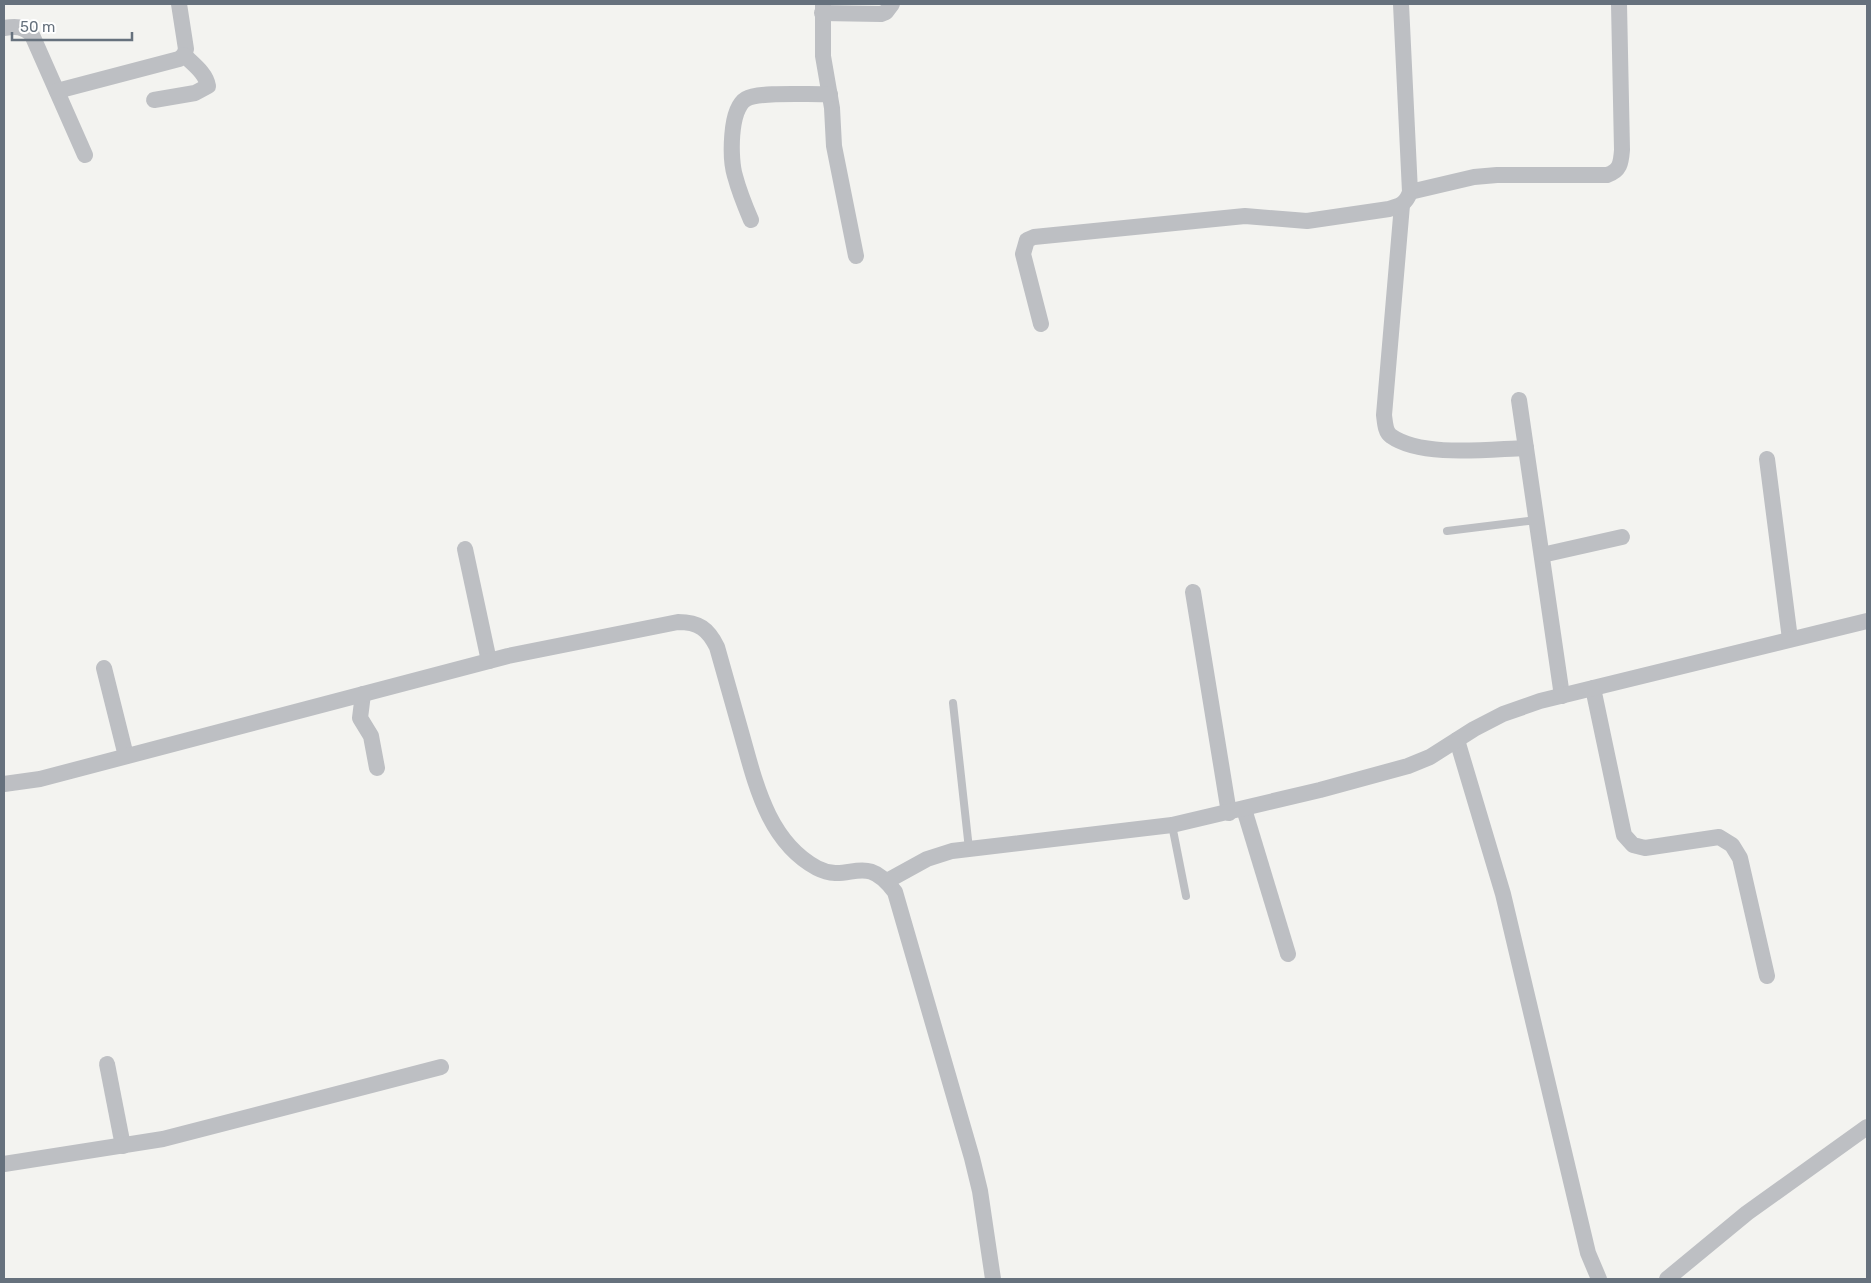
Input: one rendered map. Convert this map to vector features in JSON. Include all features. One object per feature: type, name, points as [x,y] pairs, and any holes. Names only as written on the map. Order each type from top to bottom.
[{"type":"street","points":[[57,91],[179,59],[184,55],[186,49],[179,4]]},
{"type":"street","points":[[856,256],[838,169],[830,94],[823,56],[823,8],[881,14],[886,12],[892,4]]},
{"type":"street","points":[[1401,4],[1406,199],[1384,415],[1385,428],[1391,436],[1436,451],[1526,448]]},
{"type":"street","points":[[1041,324],[1023,254],[1027,240],[1034,238],[1245,216],[1307,220],[1389,209],[1406,199],[1474,177],[1497,175],[1607,175],[1614,172],[1621,165],[1622,150],[1619,4]]},
{"type":"street","points":[[4,28],[16,26],[25,28],[32,35],[85,155]]},
{"type":"street","points":[[154,100],[195,93],[208,86],[202,72],[184,55]]},
{"type":"street","points":[[751,220],[734,175],[732,159],[734,116],[740,103],[756,96],[830,94]]},
{"type":"street","points":[[1519,400],[1562,696]]},
{"type":"street","points":[[1767,459],[1790,639]]},
{"type":"street","points":[[1542,555],[1622,537]]},
{"type":"street","points":[[465,549],[489,661]]},
{"type":"street","points":[[1193,592],[1236,811],[1288,954]]},
{"type":"street","points":[[887,881],[927,860],[952,851],[1172,825],[1236,811],[1408,766],[1430,757],[1474,729],[1503,714],[1593,688],[1867,621]]},
{"type":"street","points":[[4,784],[40,779],[489,661],[678,622],[692,622],[703,627],[711,635],[717,647],[758,793],[779,833],[792,848],[818,869],[834,872],[868,870],[878,873],[895,892],[972,1158],[980,1191],[993,1279]]},
{"type":"street","points":[[104,668],[126,756]]},
{"type":"street","points":[[1593,688],[1624,835],[1633,845],[1645,848],[1719,837],[1732,845],[1740,858],[1767,976]]},
{"type":"street","points":[[363,694],[360,718],[373,742],[377,768]]},
{"type":"street","points":[[1458,740],[1504,894],[1588,1253],[1599,1279]]},
{"type":"street","points":[[107,1064],[122,1146]]},
{"type":"street","points":[[4,1164],[163,1139],[441,1067]]},
{"type":"street","points":[[1667,1279],[1748,1213],[1867,1127]]},
{"type":"lane","points":[[1447,531],[1536,520]]},
{"type":"lane","points":[[953,703],[969,849]]},
{"type":"lane","points":[[1172,825],[1186,896]]}]
